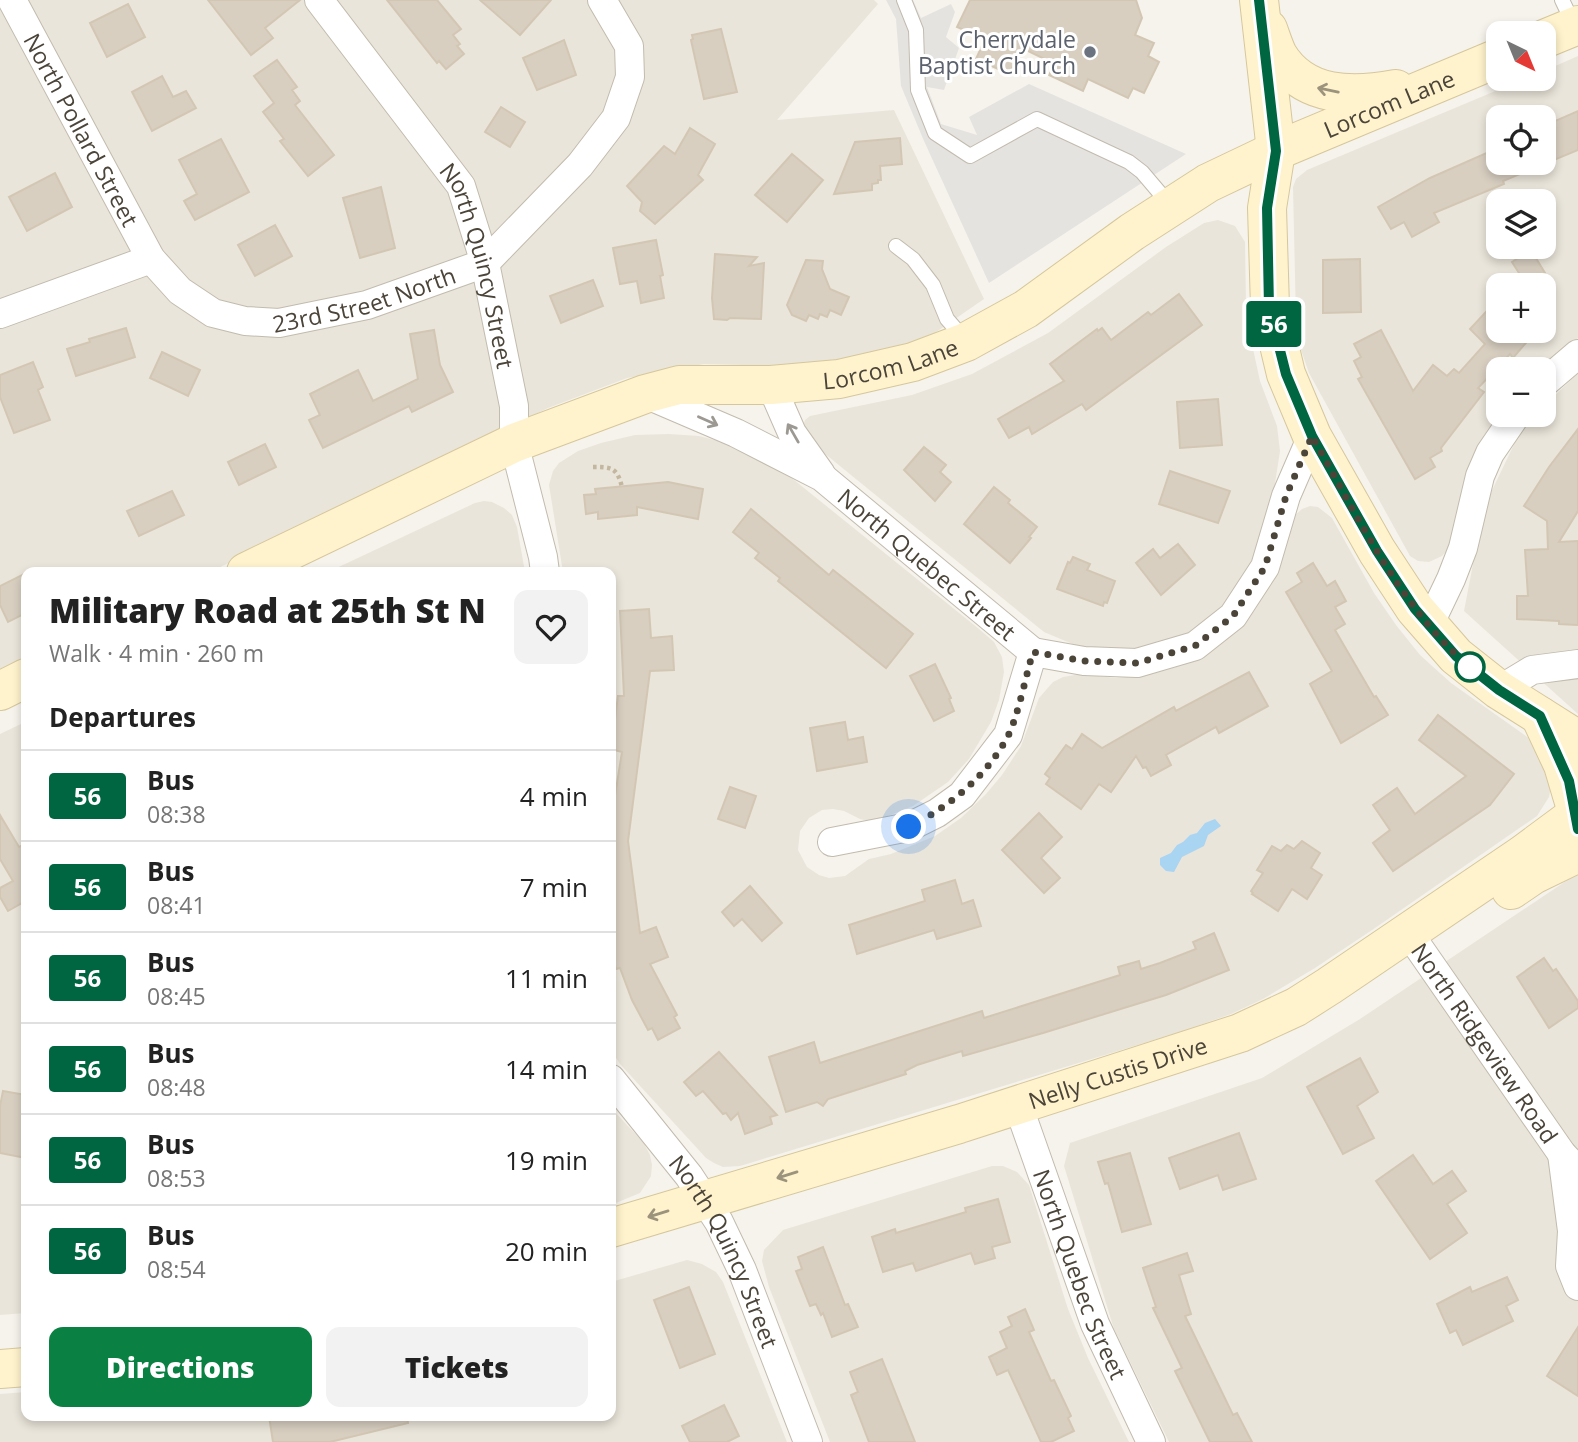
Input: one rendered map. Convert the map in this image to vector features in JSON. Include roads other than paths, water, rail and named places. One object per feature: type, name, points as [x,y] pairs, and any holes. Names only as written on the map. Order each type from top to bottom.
[{"type":"street","name":"North Pollard Street","points":[[12,0],[151,259]]},
{"type":"street","name":"North Quincy Street","points":[[319,0],[461,186],[485,263],[514,406],[514,443],[544,567]]},
{"type":"street","name":"23rd Street North","points":[[151,259],[180,291],[214,313],[245,321],[279,323],[367,305],[485,263],[580,164],[616,118],[630,77],[629,46],[602,0]]},
{"type":"street","points":[[1259,0],[1278,55],[1298,77],[1321,90],[1363,95],[1443,81]]},
{"type":"street","points":[[1259,0],[1276,151],[1267,208],[1269,307],[1286,374],[1312,436],[1377,551],[1415,609],[1456,656],[1499,690],[1578,740]]},
{"type":"street","name":"Lorcom Lane","points":[[256,567],[514,443],[645,394],[680,385],[771,385],[839,379],[913,362],[967,342],[1026,309],[1132,232],[1208,183],[1276,151],[1486,63]]},
{"type":"street","points":[[0,314],[151,259]]},
{"type":"street","points":[[1556,373],[1578,354]]},
{"type":"street","name":"North Quebec Street","points":[[771,385],[792,433],[822,477]]},
{"type":"street","name":"North Quebec Street","points":[[645,394],[736,433],[822,477],[1033,652]]},
{"type":"street","points":[[1429,625],[1463,548],[1480,475],[1490,453],[1508,427]]},
{"type":"street","points":[[832,842],[909,827],[937,813],[962,794],[1008,735],[1033,652],[1084,661],[1137,663],[1195,646],[1233,616],[1265,567],[1286,496],[1312,436]]},
{"type":"street","points":[[1499,690],[1532,670],[1578,664]]},
{"type":"street","points":[[1540,716],[1563,765],[1577,817]]},
{"type":"street","name":"Nelly Custis Drive","points":[[616,1252],[712,1211],[1021,1116],[1244,1043],[1289,1034],[1327,1012],[1522,855],[1577,817]]},
{"type":"street","name":"Nelly Custis Drive","points":[[1414,941],[1578,853]]},
{"type":"street","name":"North Ridgeview Road","points":[[1414,941],[1570,1162],[1570,1266],[1578,1286]]},
{"type":"street","name":"North Quincy Street","points":[[616,1086],[712,1211],[742,1270],[808,1442]]},
{"type":"street","name":"North Quebec Street","points":[[1021,1116],[1095,1324],[1151,1442]]},
{"type":"street","name":"Nelly Custis Drive","points":[[616,1227],[712,1211]]},
{"type":"street","points":[[0,1347],[21,1345]]},
{"type":"street","points":[[0,1369],[21,1367]]},
{"type":"lane","points":[[904,0],[916,30],[918,90],[935,133],[970,156],[1037,119],[1129,162],[1142,172],[1171,206]]},
{"type":"lane","points":[[896,246],[913,259],[933,285],[947,319],[967,342]]},
{"type":"water","points":[[1215,819],[1221,826],[1208,835],[1204,846],[1182,857],[1174,872],[1166,871],[1160,865],[1160,858],[1171,853],[1190,835],[1197,833],[1205,823]]},
{"type":"place","name":"Cherrydale Baptist Church","points":[[1090,52]]}]
